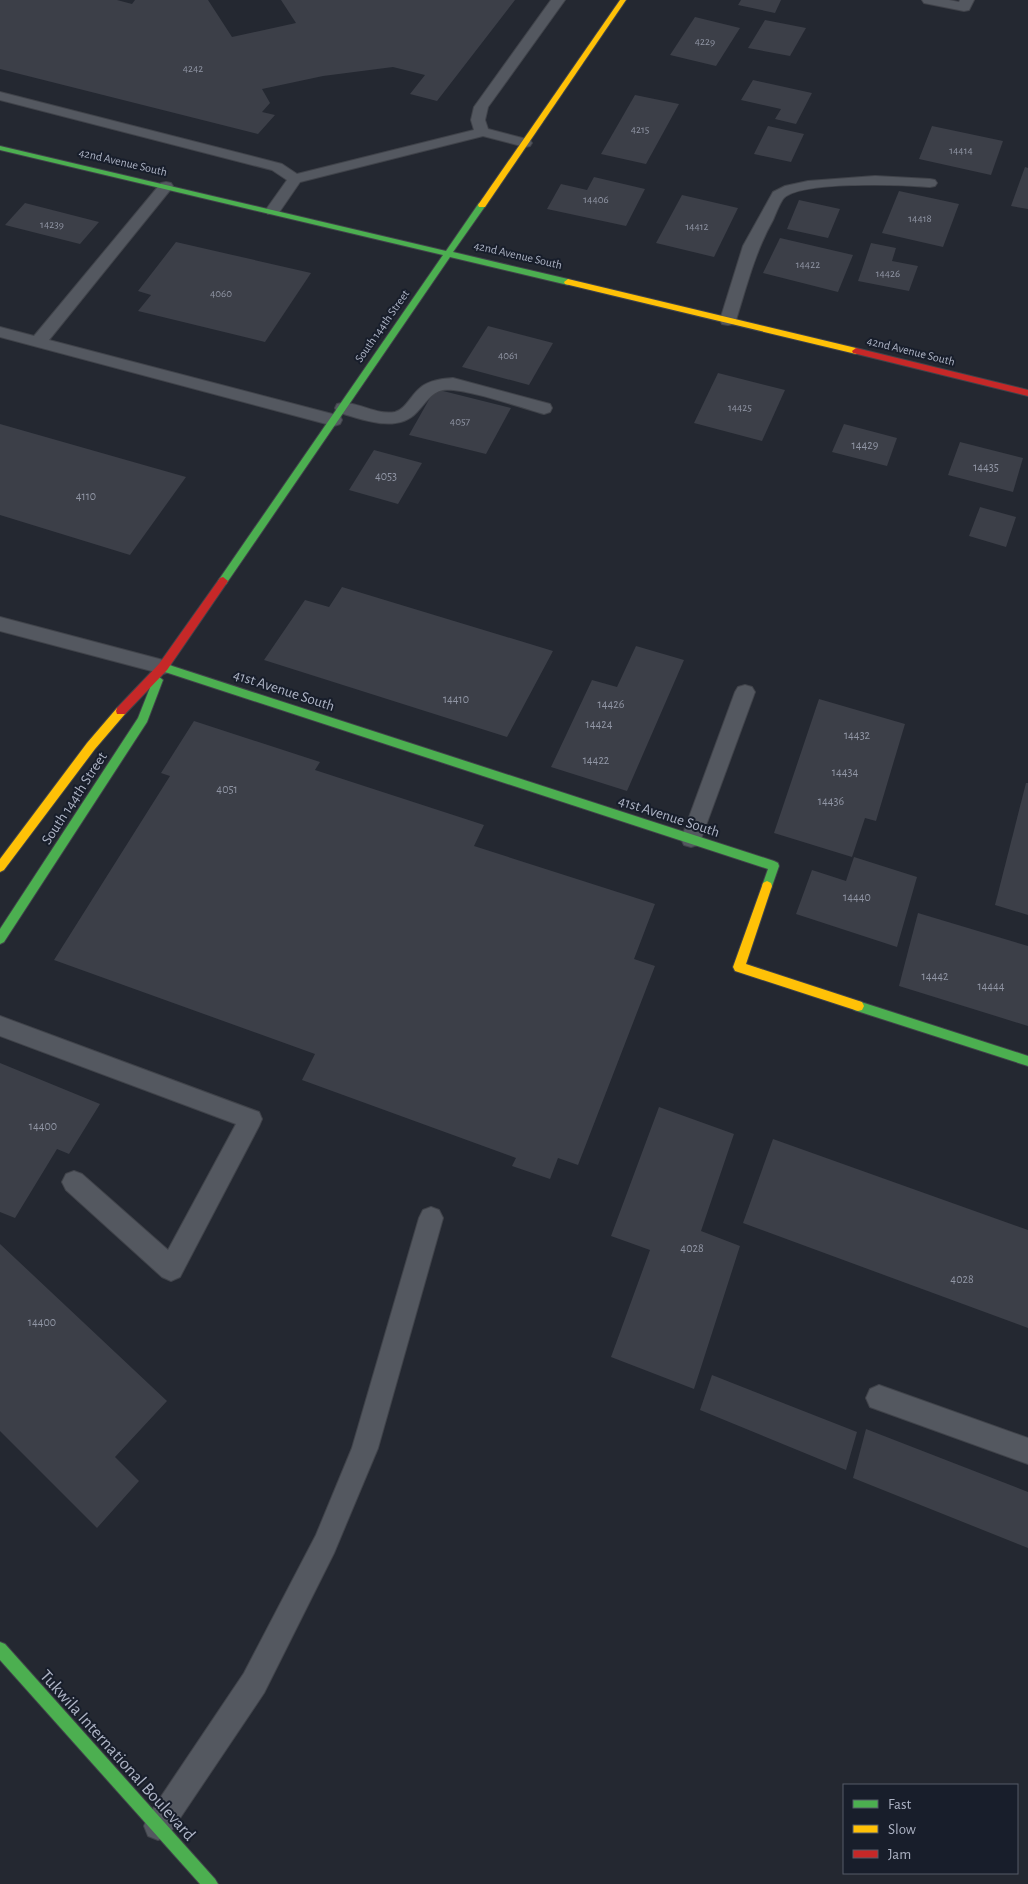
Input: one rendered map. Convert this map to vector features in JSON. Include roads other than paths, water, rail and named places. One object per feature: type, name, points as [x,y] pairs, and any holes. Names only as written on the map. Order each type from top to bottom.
[{"type":"street","name":"South 144th Street","points":[[0,867],[97,740],[120,712],[163,668],[450,254],[623,0]]},
{"type":"street","name":"42nd Avenue South","points":[[0,148],[273,211],[1028,394]]},
{"type":"street","name":"South 144th Street","points":[[0,939],[143,719],[163,668]]},
{"type":"street","name":"41st Avenue South","points":[[163,668],[774,866],[739,967],[1028,1061]]},
{"type":"street","name":"Tukwila International Boulevard","points":[[0,1649],[210,1884]]},
{"type":"lane","points":[[484,132],[479,127],[477,118],[481,107],[558,0]]},
{"type":"lane","points":[[929,0],[964,7],[967,0]]},
{"type":"lane","points":[[0,96],[277,167],[295,179]]},
{"type":"lane","points":[[273,211],[295,179],[484,132],[525,143]]},
{"type":"lane","points":[[728,320],[751,246],[778,195],[786,189],[835,182],[910,180],[930,183]]},
{"type":"lane","points":[[38,342],[166,186]]},
{"type":"lane","points":[[0,332],[339,414],[398,416],[405,412],[428,389],[440,384],[453,384],[544,408]]},
{"type":"lane","points":[[0,624],[163,668]]},
{"type":"lane","points":[[691,839],[745,692]]},
{"type":"lane","points":[[0,1026],[251,1119],[171,1269],[74,1182]]},
{"type":"lane","points":[[158,1826],[254,1683],[325,1544],[365,1448],[431,1218]]},
{"type":"lane","points":[[879,1398],[1028,1451]]}]
